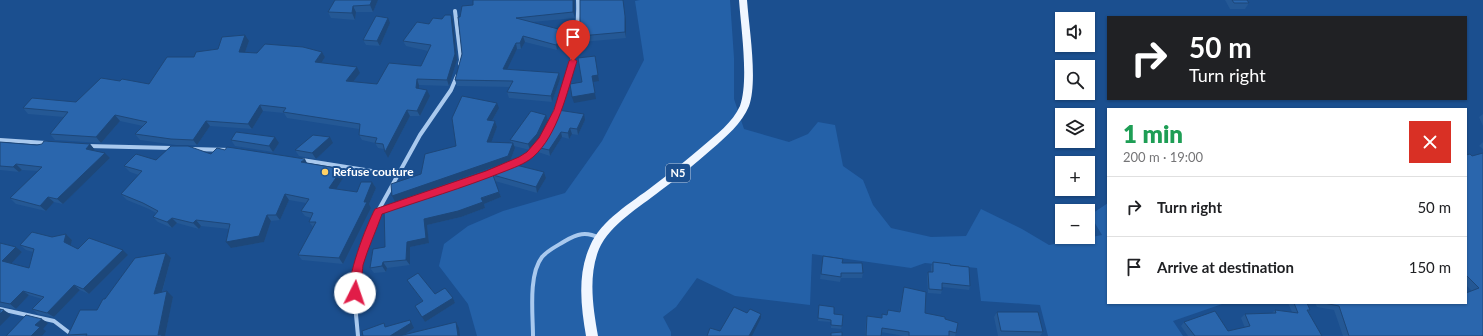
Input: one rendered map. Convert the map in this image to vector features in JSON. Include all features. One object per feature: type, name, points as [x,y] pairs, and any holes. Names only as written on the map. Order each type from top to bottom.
[{"type":"main road","name":"N5","points":[[592,336],[587,303],[588,283],[591,259],[600,238],[616,221],[709,147],[735,122],[742,111],[748,94],[749,82],[743,0]]},
{"type":"street","points":[[501,169],[523,160],[537,148],[558,110],[564,95],[575,49],[579,18],[578,0]]},
{"type":"street","points":[[455,11],[461,60],[459,67]]},
{"type":"street","points":[[358,336],[355,304],[355,282],[359,263],[378,211],[420,135],[451,90],[457,74]]},
{"type":"street","points":[[0,140],[53,144]]},
{"type":"street","points":[[83,146],[179,149]]},
{"type":"street","points":[[187,149],[239,150]]},
{"type":"street","points":[[299,160],[397,175]]},
{"type":"street","points":[[378,211],[386,209]]},
{"type":"street","points":[[533,336],[534,293],[538,263],[546,254],[575,235],[590,233],[600,238]]},
{"type":"street","points":[[0,309],[54,321],[71,334]]},
{"type":"shaded area","points":[[730,0],[734,58],[734,99],[744,129],[789,142],[808,134],[818,122],[835,125],[843,166],[863,180],[873,205],[891,228],[931,237],[966,236],[981,209],[1022,229],[1049,245],[1095,244],[1095,236],[1102,235],[1095,223],[1095,212],[1107,204],[1107,304],[1222,304],[1173,321],[1183,336],[1048,336],[1040,305],[981,301],[977,268],[925,263],[911,268],[812,254],[810,305],[735,296],[697,278],[676,307],[663,317],[671,332],[671,336],[477,336],[468,304],[439,266],[444,244],[468,226],[503,211],[565,193],[602,141],[644,60],[635,1]]},
{"type":"building","points":[[335,0],[372,0],[370,5],[353,6],[352,13],[328,12]]},
{"type":"building","points":[[473,0],[573,0],[573,12],[516,18],[566,31],[556,45],[523,36],[520,43],[516,43],[503,69],[559,73],[551,96],[507,92],[513,81],[455,80],[462,54],[458,17],[460,17],[462,6],[473,5]]},
{"type":"building","points":[[580,0],[623,0],[625,32],[580,36]]},
{"type":"building","points":[[1232,0],[1247,0],[1249,3],[1234,3]]},
{"type":"building","points":[[445,15],[451,15],[455,54],[447,80],[417,79],[416,88],[427,90],[417,111],[407,110],[385,152],[383,144],[375,143],[377,138],[359,135],[360,124],[283,112],[286,108],[260,105],[248,124],[206,121],[193,140],[171,139],[135,134],[147,122],[115,115],[96,137],[50,134],[68,112],[23,108],[32,98],[76,102],[101,78],[120,81],[122,79],[149,84],[167,57],[194,57],[196,52],[218,49],[222,37],[245,35],[239,52],[257,53],[265,44],[303,47],[322,52],[315,62],[357,67],[346,81],[377,84],[389,63],[421,66],[431,45],[403,41],[417,22],[429,24],[433,18],[442,19]]},
{"type":"building","points":[[376,16],[388,18],[377,41],[363,40]]},
{"type":"building","points":[[595,56],[598,75],[592,76],[595,93],[572,97],[570,84],[582,82],[578,58]]},
{"type":"building","points":[[462,96],[497,103],[487,120],[495,121],[487,142],[513,143],[508,156],[392,196],[391,184],[421,174],[425,154],[456,146],[452,118]]},
{"type":"building","points":[[558,110],[584,114],[577,129],[570,128],[568,133],[561,132],[549,150],[536,147],[545,135]]},
{"type":"building","points":[[531,111],[546,115],[537,134],[528,144],[510,140]]},
{"type":"building","points":[[236,132],[275,137],[269,146],[231,140]]},
{"type":"building","points":[[313,135],[330,137],[312,153],[295,150]]},
{"type":"building","points":[[44,141],[90,144],[86,149],[105,153],[57,199],[48,197],[40,206],[10,198],[42,167],[16,164],[13,167],[0,166],[0,142],[37,145],[42,144]]},
{"type":"building","points":[[171,146],[188,146],[211,154],[217,148],[225,150],[227,147],[305,159],[301,162],[342,169],[329,188],[357,192],[361,182],[372,182],[364,202],[367,202],[339,258],[298,255],[316,222],[309,222],[313,213],[301,211],[309,199],[285,194],[276,215],[267,215],[259,236],[226,242],[230,224],[196,220],[193,223],[172,218],[167,222],[153,217],[158,211],[121,194],[142,171],[124,166],[136,154],[156,160]]},
{"type":"building","points":[[1483,153],[1483,336],[1349,336],[1339,306],[1329,304],[1467,304],[1467,293],[1479,288],[1467,276],[1467,155],[1470,154],[1472,156]]},
{"type":"building","points":[[508,163],[544,172],[536,187],[493,175],[499,192],[481,198],[483,202],[458,211],[424,219],[426,238],[407,242],[406,260],[383,262],[382,266],[370,268],[373,249],[385,247],[384,207]]},
{"type":"building","points":[[32,232],[52,237],[66,234],[64,242],[78,249],[89,238],[123,250],[83,289],[74,285],[47,313],[32,309],[44,297],[23,291],[10,304],[0,302],[0,243],[16,247],[2,261],[29,268],[34,249],[20,245]]},
{"type":"building","points":[[166,253],[154,294],[167,291],[158,335],[162,334],[161,336],[86,336],[87,334],[68,335],[80,310],[97,310],[103,299],[105,299],[135,258]]},
{"type":"building","points":[[823,256],[843,259],[842,263],[862,263],[863,273],[841,273],[841,277],[821,274]]},
{"type":"building","points":[[933,262],[969,267],[970,286],[942,283],[942,290],[929,289],[928,272],[933,272]]},
{"type":"building","points":[[418,273],[435,294],[445,288],[453,298],[422,317],[415,306],[423,301],[407,280]]},
{"type":"building","points":[[904,287],[926,292],[925,313],[945,317],[945,319],[958,323],[956,333],[949,331],[949,336],[909,336],[909,332],[882,328],[881,336],[866,336],[867,316],[882,318],[882,314],[887,315],[888,310],[900,312]]},
{"type":"building","points":[[1294,304],[1307,304],[1310,310],[1307,310],[1322,336],[1195,336],[1184,322],[1215,311],[1228,331],[1250,326],[1245,314],[1276,313],[1275,310],[1298,313]]},
{"type":"building","points":[[819,305],[834,307],[834,314],[843,315],[842,326],[831,325],[831,320],[818,318]]},
{"type":"building","points":[[734,307],[747,313],[750,309],[761,314],[749,336],[707,336],[710,328],[720,331]]},
{"type":"building","points":[[997,312],[1038,312],[1043,332],[1001,331]]},
{"type":"building","points":[[26,315],[42,319],[35,325],[40,327],[31,336],[6,336]]},
{"type":"building","points":[[410,320],[411,323],[390,336],[363,336],[362,331],[384,323],[385,327]]},
{"type":"building","points":[[456,322],[458,336],[399,336]]},
{"type":"building","points":[[842,332],[842,336],[831,336],[831,333]]},
{"type":"place","name":"Refuse couture","points":[[325,172]]},
{"type":"route","points":[[355,293],[355,282],[359,263],[378,211],[490,173],[523,160],[530,155],[542,140],[558,110],[564,95],[573,61]]}]
